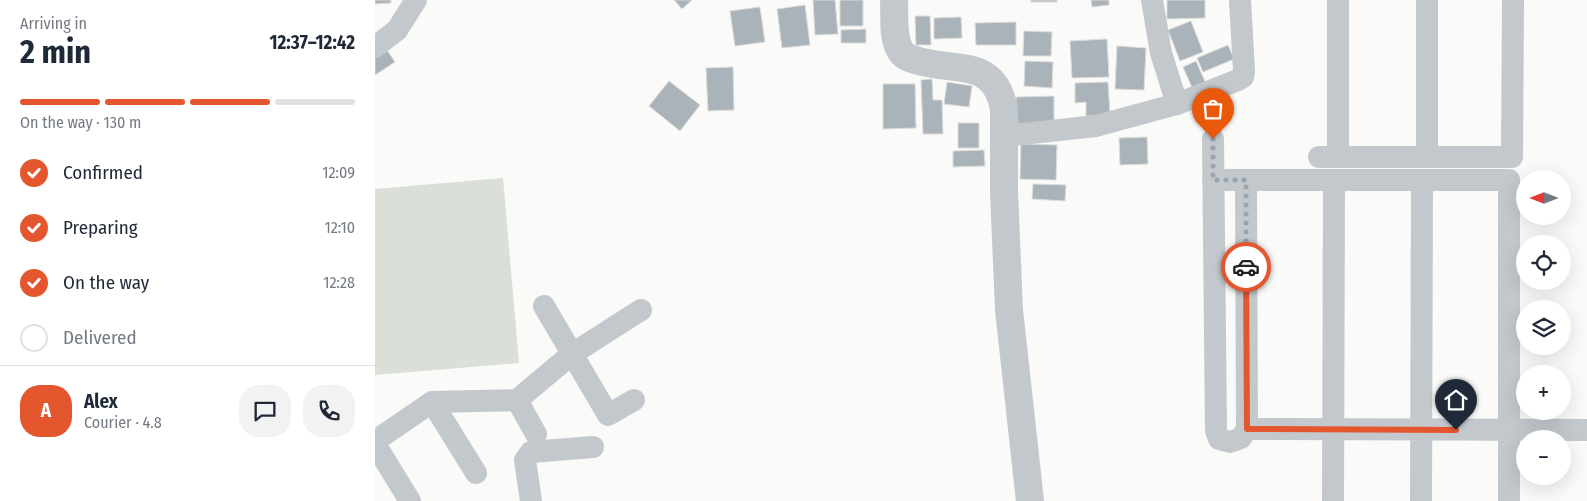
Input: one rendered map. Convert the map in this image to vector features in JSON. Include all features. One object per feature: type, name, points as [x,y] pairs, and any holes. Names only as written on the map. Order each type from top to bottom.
[{"type":"street","points":[[375,47],[397,30],[416,0]]},
{"type":"street","points":[[894,0],[896,41],[902,53],[907,57],[922,62],[971,69],[982,73],[991,80],[1001,96],[1004,109],[1004,192],[1009,310],[1031,501]]},
{"type":"street","points":[[1152,0],[1161,53],[1177,104]]},
{"type":"street","points":[[1004,136],[1086,128],[1177,104],[1231,84],[1243,77],[1244,71],[1240,0]]},
{"type":"street","points":[[1338,0],[1329,157],[1512,157],[1513,0]]},
{"type":"street","points":[[1427,0],[1427,157]]},
{"type":"street","points":[[1213,139],[1216,431],[1219,438],[1230,442],[1241,438],[1247,429],[1246,180]]},
{"type":"street","points":[[1213,180],[1509,180],[1509,501]]},
{"type":"street","points":[[1333,501],[1334,180]]},
{"type":"street","points":[[1421,501],[1422,180]]},
{"type":"street","points":[[544,306],[608,415],[634,400]]},
{"type":"street","points":[[410,501],[375,442],[432,402],[517,400],[572,354],[641,310]]},
{"type":"street","points":[[517,400],[536,434]]},
{"type":"street","points":[[432,402],[476,473]]},
{"type":"street","points":[[1247,429],[1587,430]]},
{"type":"street","points":[[531,501],[525,460],[531,452],[593,447]]},
{"type":"shaded area","points":[[503,178],[519,363],[375,375],[375,189]]},
{"type":"building","points":[[375,0],[391,0],[391,3],[375,4]]},
{"type":"building","points":[[674,0],[692,0],[682,9]]},
{"type":"building","points":[[813,0],[835,0],[838,34],[815,35]]},
{"type":"building","points":[[840,0],[863,0],[863,26],[840,26]]},
{"type":"building","points":[[1031,0],[1057,0],[1057,2],[1031,2]]},
{"type":"building","points":[[1091,0],[1109,0],[1109,5],[1092,7]]},
{"type":"building","points":[[1167,0],[1205,0],[1205,18],[1167,19]]},
{"type":"building","points":[[805,5],[810,45],[782,48],[777,9]]},
{"type":"building","points":[[760,7],[765,42],[735,46],[730,11]]},
{"type":"building","points":[[915,16],[930,16],[931,45],[916,45]]},
{"type":"building","points":[[961,17],[962,38],[934,39],[934,18]]},
{"type":"building","points":[[1191,21],[1203,52],[1180,61],[1168,30]]},
{"type":"building","points":[[1016,22],[1016,45],[976,45],[975,23]]},
{"type":"building","points":[[866,29],[866,43],[841,43],[841,30]]},
{"type":"building","points":[[1024,31],[1052,32],[1051,56],[1023,56]]},
{"type":"building","points":[[1107,39],[1109,77],[1072,78],[1070,41]]},
{"type":"building","points":[[1228,45],[1234,59],[1203,72],[1197,58]]},
{"type":"building","points":[[1117,46],[1146,48],[1144,90],[1115,89]]},
{"type":"building","points":[[385,47],[395,62],[375,75],[375,54]]},
{"type":"building","points":[[1025,61],[1053,62],[1052,88],[1024,86]]},
{"type":"building","points":[[1196,61],[1207,86],[1194,92],[1183,67]]},
{"type":"building","points":[[733,67],[734,110],[708,111],[706,68]]},
{"type":"building","points":[[932,79],[933,100],[942,100],[943,134],[923,134],[921,80]]},
{"type":"building","points":[[669,81],[700,105],[680,131],[649,106]]},
{"type":"building","points":[[947,82],[972,86],[969,107],[944,104]]},
{"type":"building","points":[[1108,82],[1110,115],[1086,116],[1086,102],[1075,103],[1075,83]]},
{"type":"building","points":[[883,84],[915,84],[916,128],[883,129]]},
{"type":"building","points":[[1054,96],[1054,124],[1016,124],[1016,97]]},
{"type":"building","points":[[958,123],[979,123],[979,148],[958,148]]},
{"type":"building","points":[[1147,137],[1148,164],[1120,165],[1119,138]]},
{"type":"building","points":[[1021,144],[1057,145],[1056,180],[1020,179]]},
{"type":"building","points":[[984,150],[985,166],[953,167],[953,151]]},
{"type":"building","points":[[1033,184],[1066,185],[1065,201],[1032,199]]},
{"type":"way so far","points":[[1213,139],[1213,180],[1246,180],[1246,267]]},
{"type":"route","points":[[1246,267],[1247,429],[1456,430]]}]
